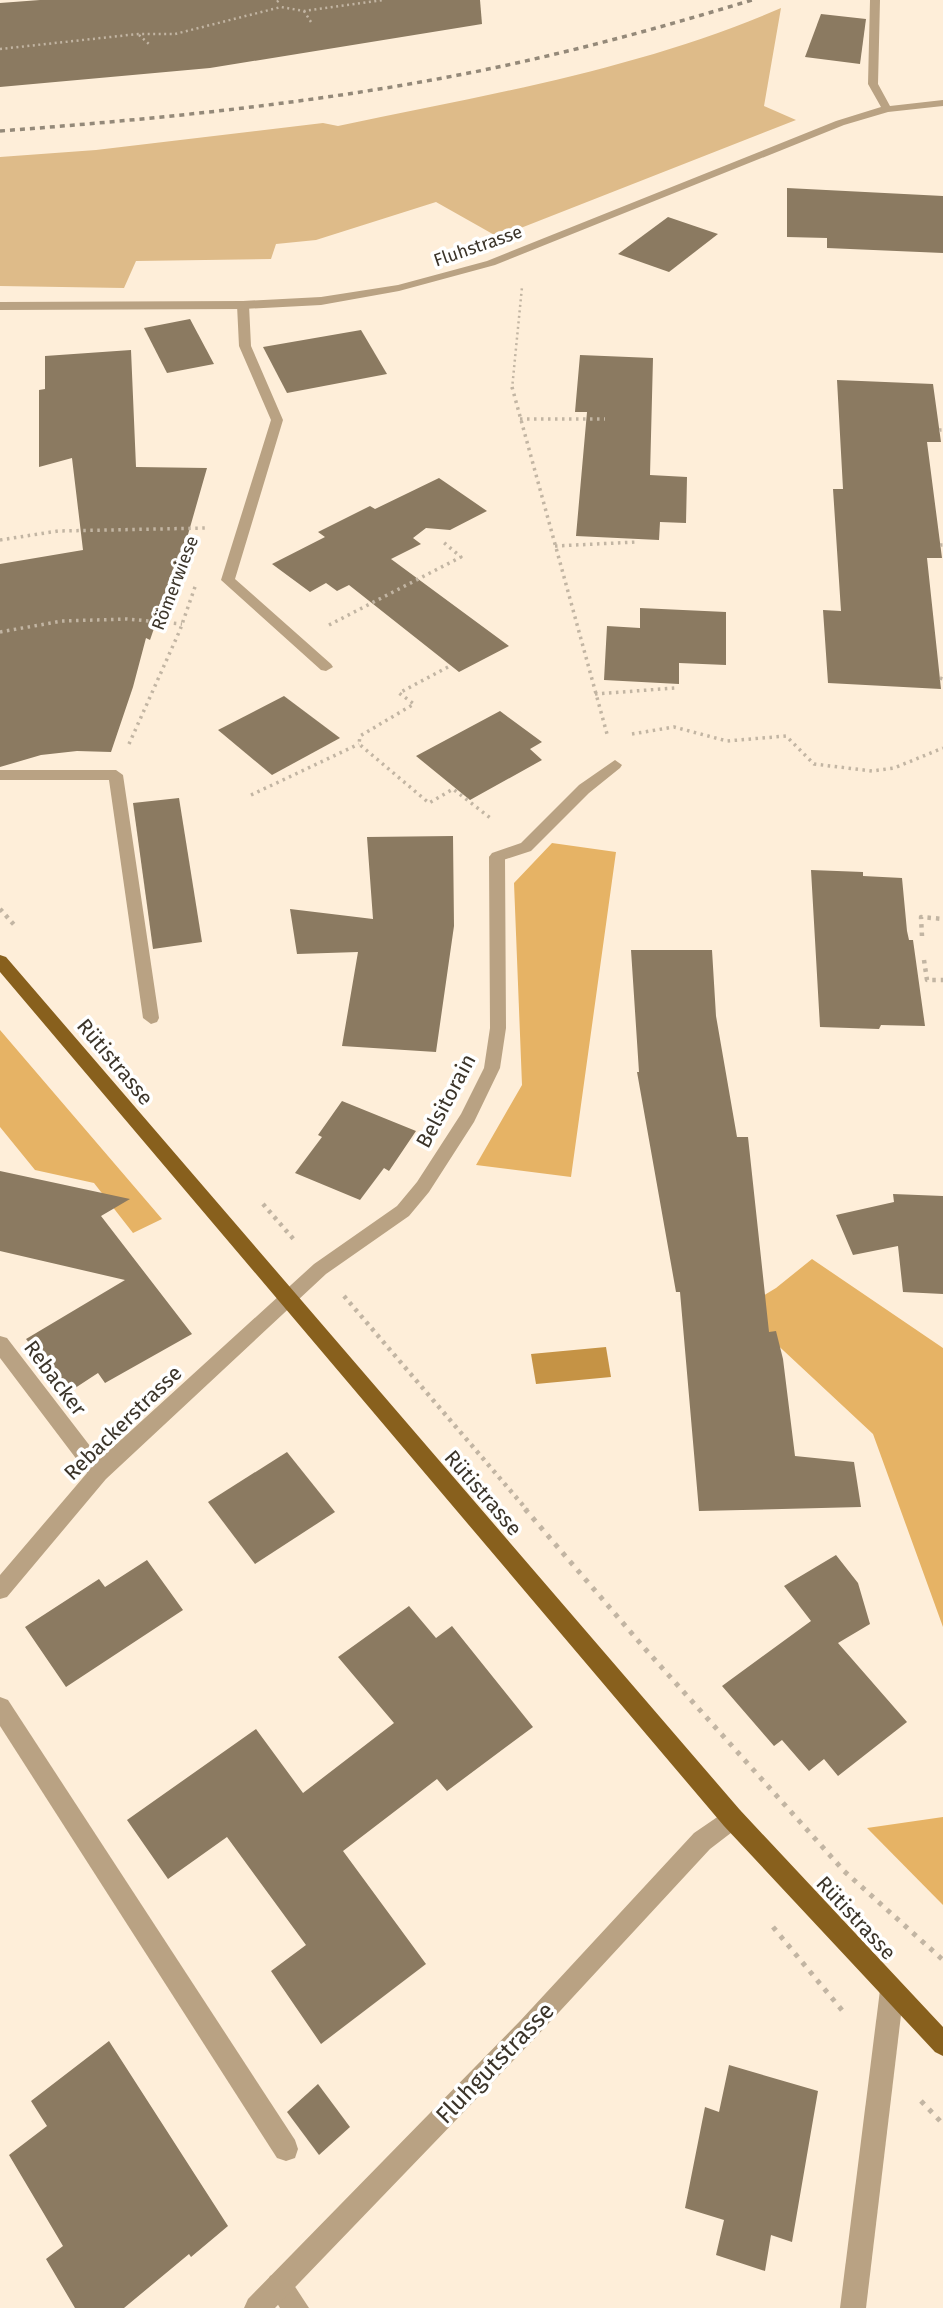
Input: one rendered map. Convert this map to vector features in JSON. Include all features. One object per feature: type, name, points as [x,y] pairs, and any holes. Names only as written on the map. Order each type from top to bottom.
[{"type":"main road","name":"Rütistrasse","points":[[0,961],[732,1818],[943,2044]]},
{"type":"street","points":[[875,0],[873,84],[887,109]]},
{"type":"street","name":"Fluhstrasse","points":[[0,306],[243,305],[321,301],[446,278],[492,263],[840,122],[887,109],[943,103]]},
{"type":"street","points":[[243,305],[245,346],[276,420],[228,580],[326,667]]},
{"type":"street","points":[[526,847],[584,789],[615,765]]},
{"type":"street","points":[[0,775],[116,775],[151,1018]]},
{"type":"street","name":"Belsitorain","points":[[287,1298],[320,1269],[403,1211],[423,1187],[468,1117],[492,1068],[498,1028],[497,857],[526,847]]},
{"type":"street","name":"Rebackerstrasse","points":[[0,1590],[99,1474],[287,1298]]},
{"type":"street","name":"Rebacker","points":[[0,1344],[99,1474]]},
{"type":"street","points":[[0,1707],[286,2149]]},
{"type":"street","name":"Fluhgutstrasse","points":[[257,2308],[528,2029],[702,1841],[732,1818]]},
{"type":"street","points":[[853,2308],[892,1990]]},
{"type":"street","points":[[279,2285],[296,2308]]},
{"type":"path","points":[[0,49],[138,34],[175,34],[281,7],[304,10],[384,0]]},
{"type":"path","points":[[277,1],[281,7]]},
{"type":"path","points":[[304,10],[310,22]]},
{"type":"path","points":[[138,34],[149,44]]},
{"type":"path","points":[[522,279],[512,391],[615,765]]},
{"type":"path","points":[[520,419],[605,419]]},
{"type":"path","name":"Römerwiese","points":[[0,540],[58,531],[216,528]]},
{"type":"path","points":[[297,641],[461,557],[442,541]]},
{"type":"path","points":[[555,547],[637,542]]},
{"type":"path","name":"Römerwiese","points":[[116,775],[182,624],[199,576]]},
{"type":"path","points":[[0,632],[62,621],[127,619],[182,624]]},
{"type":"path","points":[[359,744],[360,736],[414,704],[399,693],[448,667]]},
{"type":"path","points":[[596,694],[675,688]]},
{"type":"path","points":[[629,734],[647,735],[671,727],[687,729],[724,741],[786,736],[814,764],[872,771],[894,768],[943,748]]},
{"type":"path","points":[[606,730],[617,732]]},
{"type":"path","points":[[251,795],[359,744]]},
{"type":"path","points":[[359,744],[429,803],[453,789],[526,847]]},
{"type":"path","points":[[0,909],[19,930]]},
{"type":"path","points":[[922,936],[921,917],[943,919]]},
{"type":"path","points":[[924,960],[926,979],[943,980]]},
{"type":"path","points":[[259,1201],[647,1651],[844,1871],[943,1960]]},
{"type":"shaded area","points":[[781,8],[764,106],[796,120],[498,237],[436,202],[316,240],[276,244],[271,259],[136,261],[124,288],[0,286],[0,157],[96,150],[323,123],[338,126],[506,91],[618,64],[673,48]]},
{"type":"shaded area","points":[[552,843],[616,852],[571,1177],[476,1165],[522,1085],[514,883]]},
{"type":"shaded area","points":[[0,1030],[162,1219],[133,1233],[94,1183],[35,1170],[0,1127]]},
{"type":"shaded area","points":[[812,1259],[943,1348],[943,1627],[873,1434],[740,1310],[776,1288]]},
{"type":"shaded area","points":[[606,1347],[611,1377],[536,1384],[531,1354]]},
{"type":"shaded area","points":[[943,1817],[943,1905],[867,1828]]},
{"type":"building","points":[[40,0],[480,0],[482,24],[210,68],[0,87],[0,3]]},
{"type":"building","points":[[821,14],[866,19],[860,64],[805,57]]},
{"type":"building","points":[[787,188],[943,196],[943,253],[827,248],[827,238],[787,237]]},
{"type":"building","points":[[668,217],[718,234],[669,272],[618,254]]},
{"type":"building","points":[[190,319],[214,364],[167,373],[144,328]]},
{"type":"building","points":[[361,330],[387,374],[287,393],[263,347]]},
{"type":"building","points":[[131,350],[136,467],[207,468],[181,559],[165,608],[161,608],[150,640],[146,638],[111,752],[77,751],[41,755],[0,767],[0,564],[83,550],[72,458],[39,467],[39,390],[45,389],[45,356]]},
{"type":"building","points":[[580,355],[653,358],[650,475],[687,477],[686,523],[660,522],[659,540],[576,536],[587,412],[575,412]]},
{"type":"building","points":[[837,380],[933,384],[941,442],[927,442],[942,558],[927,558],[941,689],[828,683],[823,610],[841,611],[833,489],[843,489]]},
{"type":"building","points":[[439,478],[487,511],[450,530],[426,528],[413,538],[421,544],[391,559],[509,646],[459,672],[349,585],[337,591],[326,583],[310,592],[272,564],[325,537],[318,532],[370,506],[375,509]]},
{"type":"building","points":[[640,608],[726,612],[726,665],[679,663],[679,684],[604,680],[607,626],[640,628]]},
{"type":"building","points":[[284,696],[340,738],[272,775],[218,730]]},
{"type":"building","points":[[500,711],[542,742],[530,749],[542,760],[470,800],[416,756]]},
{"type":"building","points":[[179,798],[202,942],[153,949],[133,803]]},
{"type":"building","points":[[453,836],[454,926],[436,1052],[342,1046],[358,952],[297,954],[290,909],[373,919],[367,837]]},
{"type":"building","points":[[811,870],[863,872],[863,876],[902,878],[907,931],[909,940],[913,940],[925,1026],[881,1025],[879,1029],[820,1027]]},
{"type":"building","points":[[631,950],[712,950],[716,1016],[737,1137],[748,1137],[769,1332],[776,1331],[783,1359],[795,1456],[854,1462],[861,1507],[699,1511],[680,1292],[676,1292],[637,1072]]},
{"type":"building","points":[[342,1101],[416,1131],[389,1171],[384,1168],[360,1200],[295,1173],[322,1137],[318,1135]]},
{"type":"building","points":[[0,1171],[130,1199],[101,1216],[192,1334],[105,1383],[98,1373],[69,1392],[26,1339],[125,1280],[0,1251]]},
{"type":"building","points":[[893,1194],[943,1196],[943,1294],[903,1292],[898,1246],[853,1255],[836,1215],[894,1202]]},
{"type":"building","points":[[287,1452],[335,1512],[255,1564],[208,1502]]},
{"type":"building","points":[[836,1555],[858,1583],[870,1624],[838,1643],[907,1722],[838,1776],[824,1759],[809,1771],[782,1740],[774,1746],[722,1686],[811,1621],[784,1586]]},
{"type":"building","points":[[147,1560],[183,1610],[66,1687],[25,1627],[99,1579],[105,1587]]},
{"type":"building","points":[[409,1606],[436,1638],[452,1626],[533,1727],[447,1791],[437,1779],[343,1851],[426,1964],[321,2044],[271,1971],[306,1945],[227,1837],[168,1879],[127,1820],[256,1729],[303,1793],[394,1723],[338,1657]]},
{"type":"building","points":[[109,2041],[228,2226],[191,2257],[189,2254],[124,2308],[75,2308],[46,2259],[63,2246],[9,2155],[47,2126],[31,2101]]},
{"type":"building","points":[[729,2065],[818,2091],[792,2242],[771,2235],[765,2271],[716,2255],[724,2220],[685,2208],[705,2107],[719,2112]]},
{"type":"building","points":[[318,2084],[350,2127],[319,2155],[287,2112]]},
{"type":"railway","points":[[0,131],[238,109],[415,83],[579,48],[752,0]]}]
